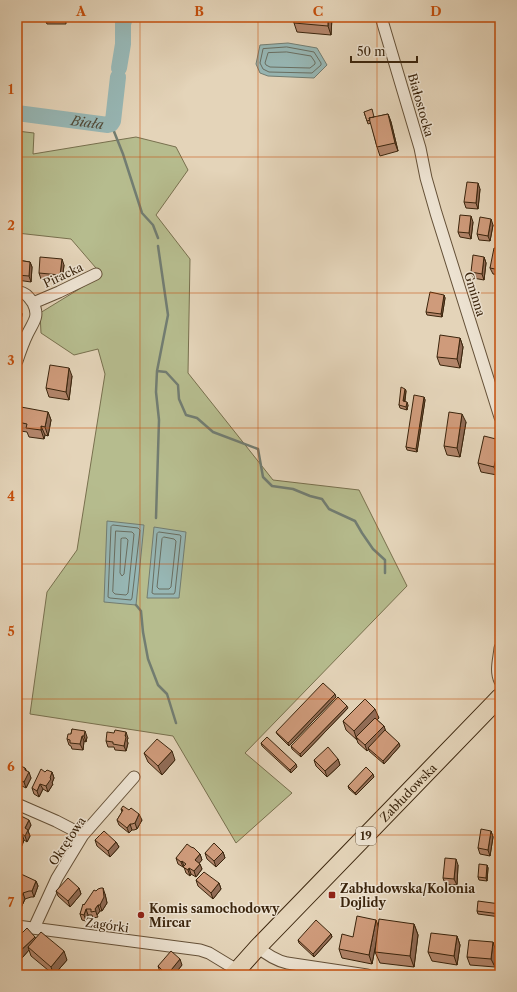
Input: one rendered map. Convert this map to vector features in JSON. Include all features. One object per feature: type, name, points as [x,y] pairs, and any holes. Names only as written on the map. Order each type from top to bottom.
[{"type":"highway","name":"Zabłudowska","points":[[235,973],[258,947],[500,697]]},
{"type":"street","name":"Białostocka","points":[[381,17],[420,148],[426,178]]},
{"type":"street","name":"Gminna","points":[[426,178],[500,417]]},
{"type":"street","name":"Piracka","points":[[33,303],[96,274]]},
{"type":"street","points":[[17,291],[28,296],[36,308],[34,323],[17,361]]},
{"type":"street","points":[[500,648],[498,667],[500,681]]},
{"type":"street","name":"Okrętowa","points":[[34,928],[57,878],[83,835],[134,777]]},
{"type":"street","points":[[17,804],[83,835]]},
{"type":"street","name":"Zagórki","points":[[17,926],[200,950],[210,953],[235,973]]},
{"type":"street","points":[[258,947],[269,956],[287,963],[367,975]]},
{"type":"green space","points":[[17,131],[34,133],[33,154],[136,137],[176,147],[188,170],[156,215],[190,259],[188,373],[273,480],[359,490],[407,586],[245,753],[292,793],[236,843],[173,736],[30,714],[47,592],[77,550],[105,374],[98,349],[74,355],[41,333],[40,313],[102,275],[71,239],[17,233]]},
{"type":"water","points":[[288,43],[317,48],[327,65],[314,78],[268,76],[260,73],[256,64],[260,45]]},
{"type":"water","points":[[107,521],[144,525],[136,605],[104,602]]},
{"type":"water","points":[[154,527],[186,532],[179,598],[147,598]]},
{"type":"building","points":[[46,17],[65,17],[65,21],[46,22]]},
{"type":"building","points":[[294,17],[328,17],[328,26],[294,23]]},
{"type":"building","points":[[372,109],[374,117],[369,118],[370,120],[367,121],[364,112]]},
{"type":"building","points":[[388,114],[395,143],[377,147],[369,118]]},
{"type":"building","points":[[467,182],[478,183],[476,203],[464,202]]},
{"type":"building","points":[[460,215],[471,216],[469,233],[458,232]]},
{"type":"building","points":[[480,217],[491,219],[488,236],[477,234]]},
{"type":"building","points":[[500,221],[500,238],[497,237]]},
{"type":"building","points":[[494,248],[500,249],[500,270],[490,268]]},
{"type":"building","points":[[473,255],[484,257],[482,274],[471,272]]},
{"type":"building","points":[[40,257],[62,259],[60,275],[39,273]]},
{"type":"building","points":[[17,260],[30,262],[29,276],[17,275]]},
{"type":"building","points":[[430,292],[444,295],[441,314],[426,312]]},
{"type":"building","points":[[17,302],[18,308],[20,308],[18,315],[17,315]]},
{"type":"building","points":[[440,335],[460,338],[457,359],[437,357]]},
{"type":"building","points":[[50,365],[69,368],[66,392],[46,388]]},
{"type":"building","points":[[401,387],[405,389],[403,401],[407,402],[406,407],[399,405]]},
{"type":"building","points":[[414,395],[424,397],[416,449],[406,447]]},
{"type":"building","points":[[21,407],[48,412],[45,427],[41,426],[41,430],[26,428],[27,424],[18,422]]},
{"type":"building","points":[[449,412],[462,414],[457,448],[444,446]]},
{"type":"building","points":[[484,436],[500,440],[494,467],[478,463]]},
{"type":"building","points":[[323,683],[335,694],[288,743],[276,732]]},
{"type":"building","points":[[338,697],[347,706],[300,754],[291,746]]},
{"type":"building","points":[[365,699],[375,709],[354,731],[343,721]]},
{"type":"building","points":[[375,718],[384,726],[365,745],[356,737]]},
{"type":"building","points":[[72,729],[85,731],[80,744],[70,743],[70,740],[67,739],[68,734],[71,734]]},
{"type":"building","points":[[115,730],[126,732],[124,746],[106,741],[107,732],[114,733]]},
{"type":"building","points":[[385,730],[399,743],[383,761],[368,748]]},
{"type":"building","points":[[267,737],[296,764],[290,770],[261,743]]},
{"type":"building","points":[[157,739],[172,751],[158,766],[144,753]]},
{"type":"building","points":[[328,747],[338,759],[325,771],[314,760]]},
{"type":"building","points":[[21,766],[29,772],[24,782],[17,779],[17,770],[19,771]]},
{"type":"building","points":[[366,767],[373,774],[355,793],[348,786]]},
{"type":"building","points":[[41,769],[45,772],[47,770],[52,772],[51,779],[46,786],[40,784],[37,791],[32,788]]},
{"type":"building","points":[[123,806],[129,810],[131,808],[139,814],[135,823],[130,824],[127,828],[117,820],[123,810],[121,809]]},
{"type":"building","points":[[21,816],[29,820],[25,828],[28,830],[25,836],[22,834],[17,846],[17,825]]},
{"type":"building","points":[[481,829],[491,831],[488,850],[478,848]]},
{"type":"building","points":[[104,831],[116,842],[108,851],[95,840]]},
{"type":"building","points":[[214,843],[223,852],[214,861],[205,853]]},
{"type":"building","points":[[187,844],[200,854],[195,860],[200,864],[194,871],[183,867],[186,864],[176,858]]},
{"type":"building","points":[[445,858],[456,859],[454,879],[443,878]]},
{"type":"building","points":[[479,864],[487,865],[486,878],[478,877]]},
{"type":"building","points":[[204,872],[219,883],[211,893],[196,880]]},
{"type":"building","points":[[21,874],[36,881],[32,891],[23,893],[18,904],[17,882]]},
{"type":"building","points":[[68,878],[79,888],[68,901],[56,891]]},
{"type":"building","points":[[103,888],[104,897],[100,905],[98,905],[95,909],[96,911],[91,912],[91,909],[86,909],[84,915],[80,914],[83,904],[84,905],[94,890],[96,891]]},
{"type":"building","points":[[478,901],[500,904],[500,914],[477,911]]},
{"type":"building","points":[[357,916],[376,920],[369,955],[339,949],[342,934],[353,937]]},
{"type":"building","points":[[379,919],[414,924],[410,956],[375,952]]},
{"type":"building","points":[[316,920],[331,934],[313,954],[298,940]]},
{"type":"building","points":[[27,928],[35,937],[19,952],[17,950],[17,938]]},
{"type":"building","points":[[41,932],[64,951],[51,967],[28,947]]},
{"type":"building","points":[[431,933],[457,936],[454,956],[428,952]]},
{"type":"building","points":[[469,940],[493,942],[491,959],[467,957]]},
{"type":"building","points":[[171,951],[180,959],[167,975],[158,966]]},
{"type":"building","points":[[489,971],[500,972],[500,975],[489,975]]},
{"type":"waterway","name":"Biała","points":[[119,68],[125,17]]},
{"type":"waterway","name":"Biała","points":[[17,113],[108,125],[111,124],[113,121],[118,77]]},
{"type":"waterway","points":[[111,124],[123,154],[142,213],[153,225],[158,238]]},
{"type":"waterway","points":[[156,518],[159,420],[156,392],[157,371],[168,315],[158,246]]},
{"type":"waterway","points":[[157,371],[166,372],[178,385],[179,399],[186,415],[197,418],[213,432],[258,449],[263,477],[272,486],[293,489],[322,499],[329,509],[355,521],[373,549],[385,560],[385,573]]},
{"type":"waterway","points":[[136,605],[141,611],[148,659],[158,685],[167,694],[176,723]]},
{"type":"place","name":"Zabłudowska/Kolonia Dojlidy","points":[[332,895]]},
{"type":"place","name":"Komis samochodowy Mircar","points":[[141,915]]}]
